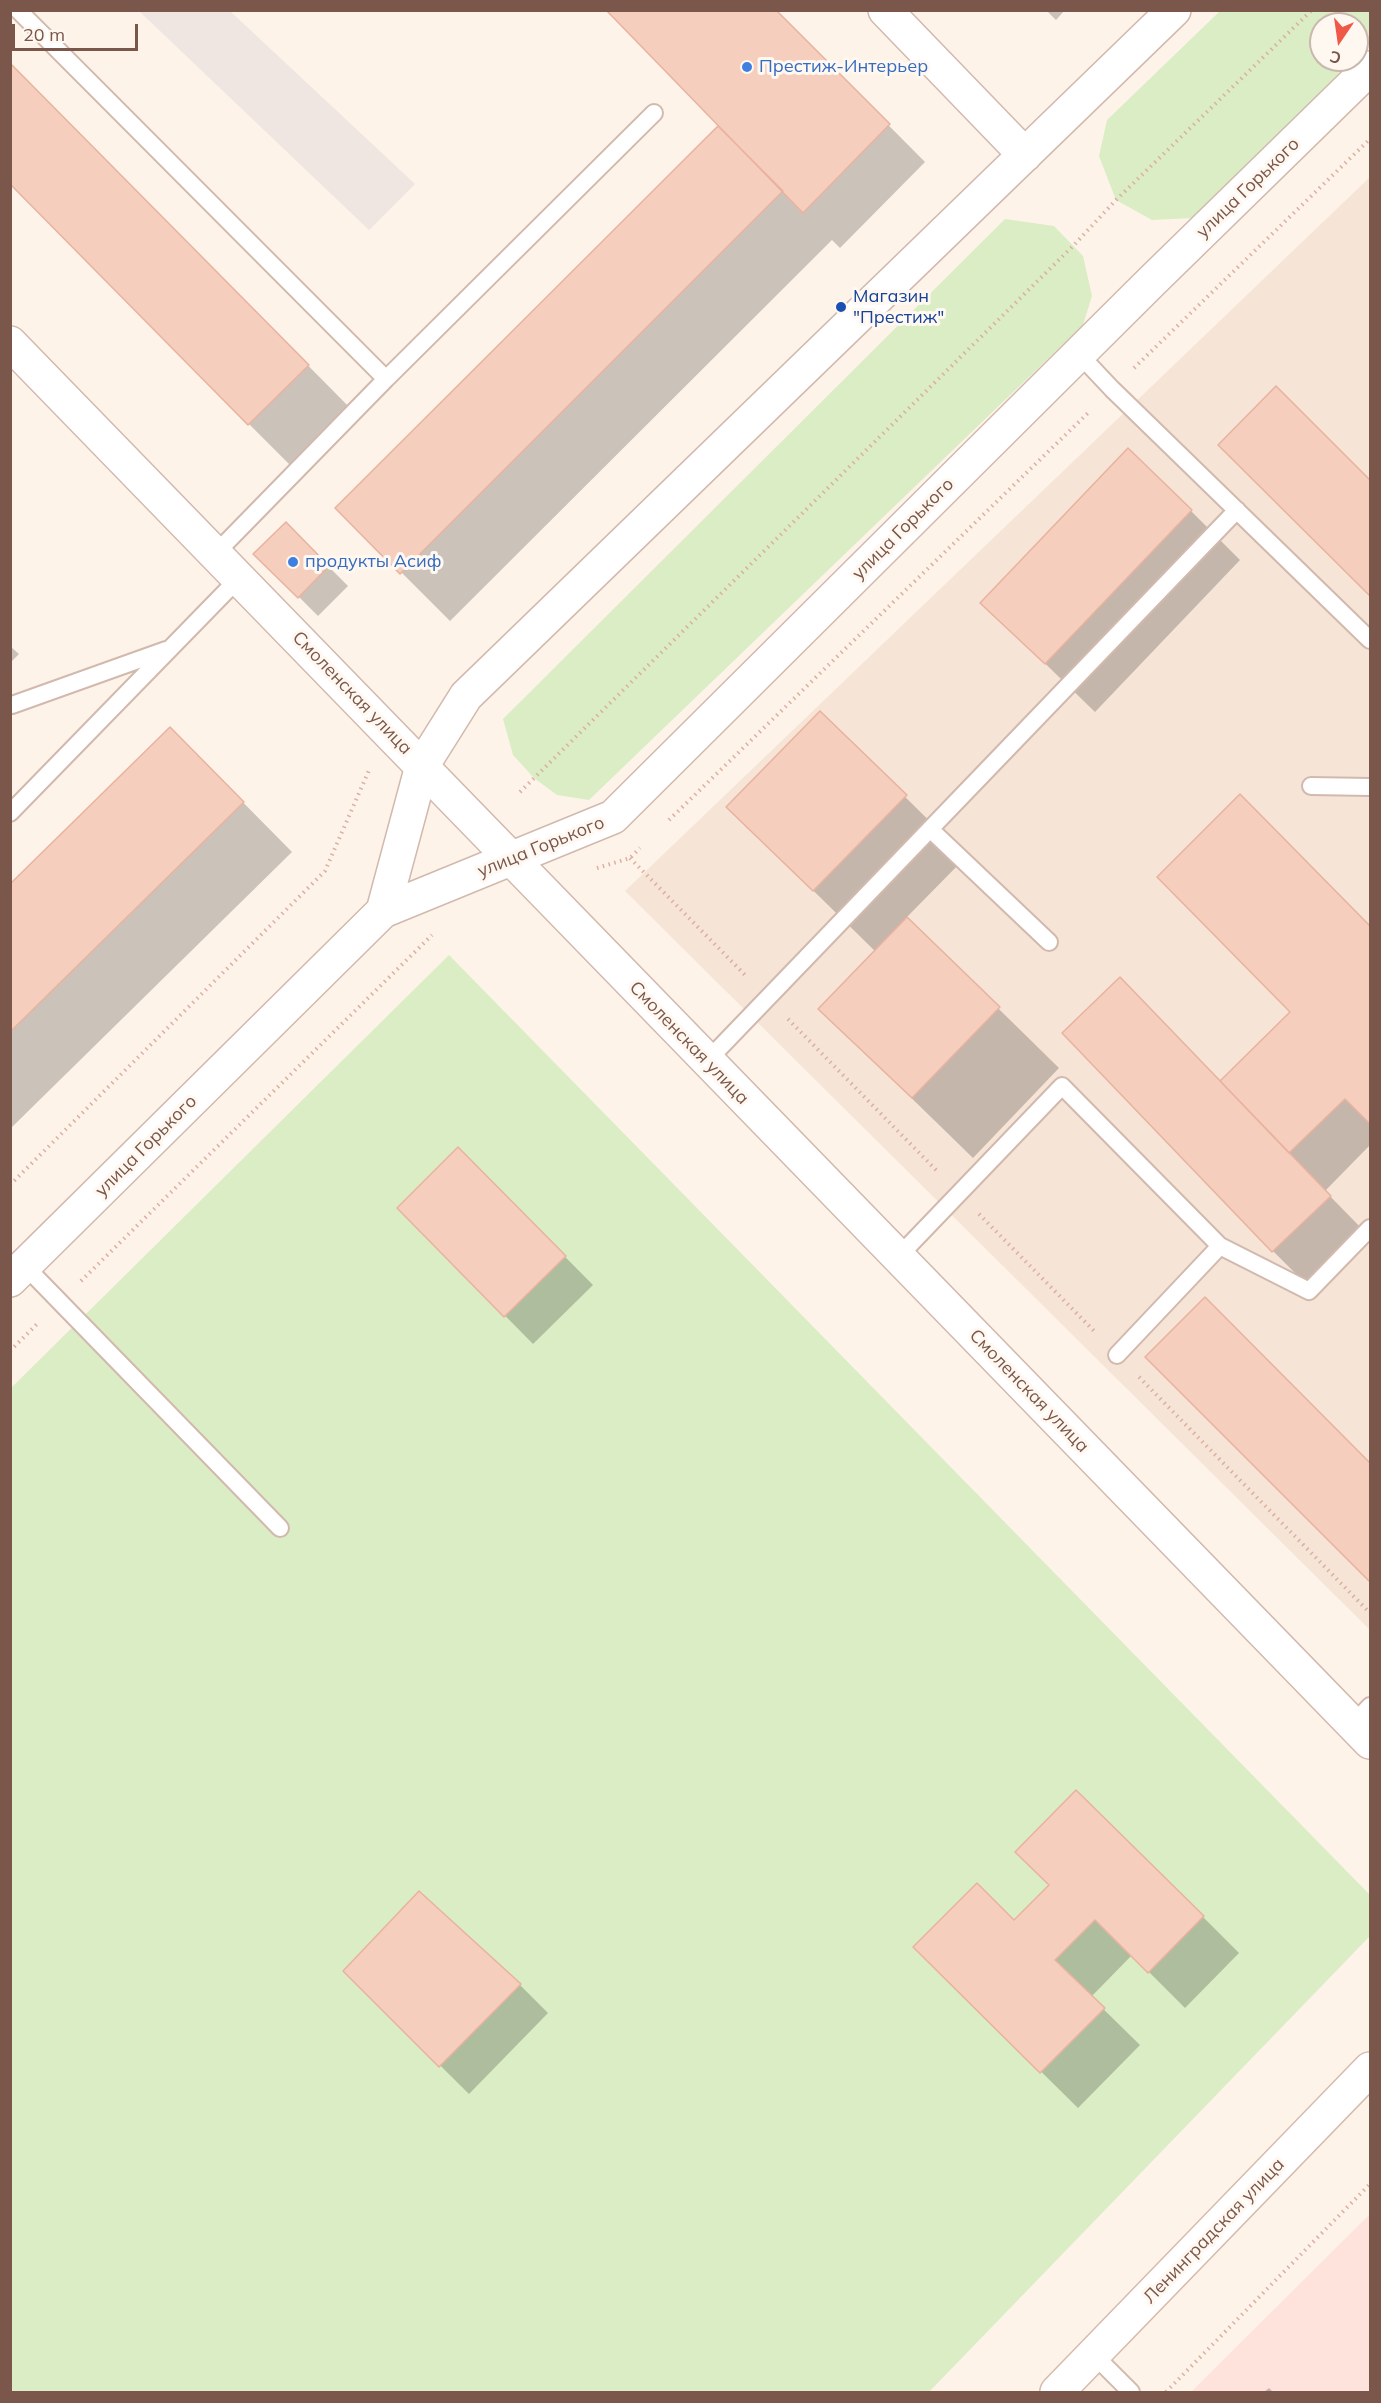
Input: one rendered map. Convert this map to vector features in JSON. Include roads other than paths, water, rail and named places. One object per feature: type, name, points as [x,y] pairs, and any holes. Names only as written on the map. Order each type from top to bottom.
[{"type":"street","points":[[885,10],[1025,155]]},
{"type":"street","points":[[383,911],[422,766],[466,696],[1174,10]]},
{"type":"street","name":"улица Горького","points":[[18,1273],[383,911],[613,817],[1079,354],[1371,68]]},
{"type":"street","name":"Смоленская улица","points":[[10,343],[898,1257],[1365,1724]]},
{"type":"street","name":"Ленинградская улица","points":[[1057,2392],[1371,2069]]},
{"type":"lane","points":[[18,10],[386,379]]},
{"type":"lane","points":[[216,553],[386,379],[654,113]]},
{"type":"lane","points":[[1079,354],[1371,640]]},
{"type":"lane","points":[[707,1061],[1237,510]]},
{"type":"lane","points":[[10,813],[240,578]]},
{"type":"lane","points":[[12,705],[170,649]]},
{"type":"lane","points":[[1311,786],[1371,787]]},
{"type":"lane","points":[[930,829],[1048,942]]},
{"type":"lane","points":[[898,1257],[1062,1086],[1220,1246],[1309,1291],[1371,1228]]},
{"type":"lane","points":[[1117,1354],[1220,1246]]},
{"type":"lane","points":[[18,1273],[280,1528]]},
{"type":"lane","points":[[1094,2355],[1131,2392]]},
{"type":"place","name":"Престиж-Интерьер","points":[[747,67]]},
{"type":"place","name":"Магазин \"Престиж\"","points":[[841,307]]},
{"type":"place","name":"продукты Асиф","points":[[293,562]]}]
